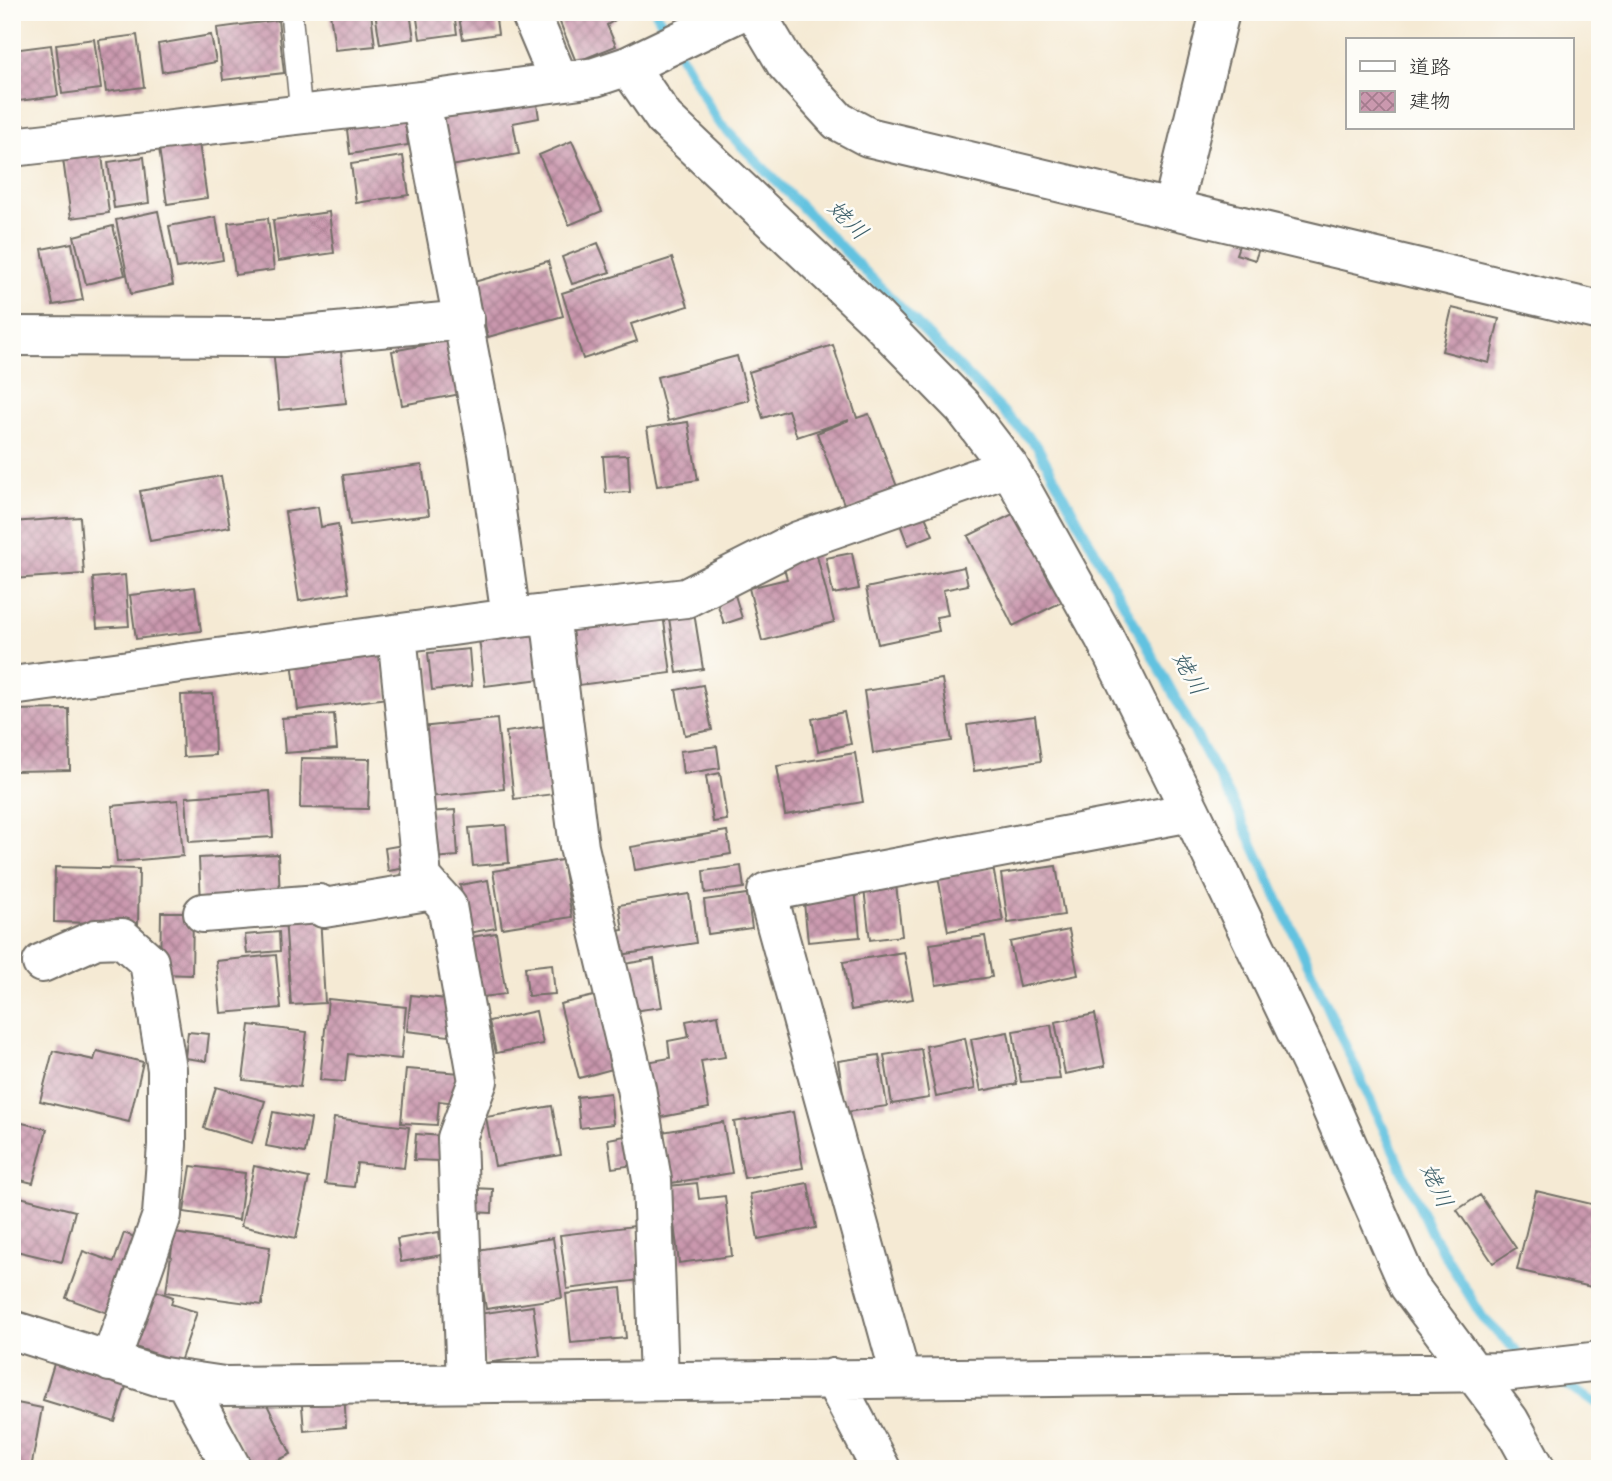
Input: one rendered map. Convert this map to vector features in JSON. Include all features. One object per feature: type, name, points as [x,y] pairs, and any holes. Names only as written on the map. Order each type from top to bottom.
[{"type":"street","points":[[530,12],[559,81]]},
{"type":"street","points":[[12,147],[421,101],[596,77],[634,63],[740,12]]},
{"type":"street","points":[[755,12],[794,73],[838,121],[868,137],[1600,312]]},
{"type":"street","points":[[1172,209],[1220,12]]},
{"type":"street","points":[[634,63],[664,118],[875,317],[963,407],[1009,467],[1104,637],[1191,812],[1315,1071],[1409,1286],[1489,1372],[1509,1420],[1536,1469]]},
{"type":"street","points":[[421,101],[465,320],[488,453],[511,618]]},
{"type":"street","points":[[12,336],[283,337],[465,320]]},
{"type":"street","points":[[12,685],[511,618],[686,598],[798,541],[1009,467]]},
{"type":"street","points":[[550,614],[570,756],[579,847],[636,1088],[652,1180],[659,1380]]},
{"type":"street","points":[[397,634],[422,878],[447,906],[478,1081],[457,1138],[466,1383]]},
{"type":"street","points":[[901,1378],[767,892],[1191,812]]},
{"type":"street","points":[[203,913],[318,904],[324,908],[433,890]]},
{"type":"street","points":[[42,963],[96,939],[121,938],[149,962],[167,1069],[167,1145],[162,1215],[110,1362]]},
{"type":"street","points":[[12,1330],[157,1376],[224,1386],[1489,1372],[1598,1361]]},
{"type":"street","points":[[833,1378],[881,1469]]},
{"type":"street","points":[[185,1381],[232,1469]]},
{"type":"lane","points":[[291,12],[301,113]]},
{"type":"building","points":[[330,12],[371,12],[375,46],[335,50]]},
{"type":"building","points":[[375,12],[410,12],[414,39],[380,44]]},
{"type":"building","points":[[416,12],[454,12],[457,34],[420,39]]},
{"type":"building","points":[[458,12],[495,12],[498,34],[463,39]]},
{"type":"building","points":[[579,12],[612,12],[615,20],[607,25],[616,46],[576,62],[559,20]]},
{"type":"building","points":[[278,20],[284,73],[223,80],[217,28]]},
{"type":"building","points":[[137,35],[144,87],[106,92],[99,40]]},
{"type":"building","points":[[211,35],[216,62],[162,72],[158,44]]},
{"type":"building","points":[[94,39],[101,89],[62,94],[56,44]]},
{"type":"building","points":[[51,45],[58,96],[19,101],[12,50]]},
{"type":"building","points":[[535,91],[539,118],[513,123],[519,154],[445,167],[435,109]]},
{"type":"building","points":[[403,105],[408,145],[350,154],[345,113]]},
{"type":"building","points":[[572,141],[602,211],[569,225],[539,155]]},
{"type":"building","points":[[199,143],[207,198],[167,204],[159,148]]},
{"type":"building","points":[[101,147],[109,213],[71,218],[62,152]]},
{"type":"building","points":[[403,156],[409,195],[356,203],[351,164]]},
{"type":"building","points":[[144,157],[149,203],[114,208],[108,162]]},
{"type":"building","points":[[158,211],[173,285],[131,294],[116,220]]},
{"type":"building","points":[[329,212],[334,253],[278,261],[273,220]]},
{"type":"building","points":[[216,217],[223,260],[177,268],[169,226]]},
{"type":"building","points":[[268,218],[274,270],[235,275],[228,223]]},
{"type":"building","points":[[113,226],[125,275],[86,284],[74,236]]},
{"type":"building","points":[[1242,237],[1261,243],[1255,260],[1236,254]]},
{"type":"building","points":[[72,243],[83,300],[53,305],[42,249]]},
{"type":"building","points":[[598,243],[610,272],[572,284],[562,257]]},
{"type":"building","points":[[672,258],[688,306],[631,324],[637,341],[583,359],[562,293]]},
{"type":"building","points":[[548,261],[563,316],[488,337],[474,282]]},
{"type":"building","points":[[1452,308],[1499,319],[1489,363],[1442,351]]},
{"type":"building","points":[[457,339],[466,393],[402,405],[392,351]]},
{"type":"building","points":[[340,341],[346,403],[279,410],[273,348]]},
{"type":"building","points":[[833,345],[857,418],[869,414],[899,492],[847,512],[817,433],[849,420],[797,437],[788,410],[763,418],[749,372]]},
{"type":"building","points":[[737,356],[749,400],[668,421],[657,377]]},
{"type":"building","points":[[688,422],[698,480],[657,486],[647,428]]},
{"type":"building","points":[[628,455],[630,492],[606,493],[603,456]]},
{"type":"building","points":[[422,465],[429,515],[350,525],[343,475]]},
{"type":"building","points":[[221,476],[230,527],[150,541],[140,491]]},
{"type":"building","points":[[318,507],[321,527],[338,524],[349,593],[299,601],[285,512]]},
{"type":"building","points":[[1025,508],[1070,598],[1013,626],[968,536]]},
{"type":"building","points":[[924,514],[933,535],[908,545],[900,524]]},
{"type":"building","points":[[80,517],[84,574],[12,579],[12,522]]},
{"type":"building","points":[[815,548],[834,622],[762,641],[749,588],[787,579],[781,557]]},
{"type":"building","points":[[852,553],[859,589],[833,594],[826,558]]},
{"type":"building","points":[[964,567],[968,585],[943,590],[948,615],[936,617],[939,631],[878,644],[866,588]]},
{"type":"building","points":[[125,575],[129,626],[97,628],[93,578]]},
{"type":"building","points":[[731,582],[742,618],[724,624],[712,587]]},
{"type":"building","points":[[195,587],[201,631],[136,639],[130,595]]},
{"type":"building","points":[[692,600],[703,669],[677,673],[667,604]]},
{"type":"building","points":[[662,607],[671,673],[579,685],[570,619]]},
{"type":"building","points":[[542,622],[549,678],[485,686],[478,631]]},
{"type":"building","points":[[380,640],[388,698],[298,710],[291,653]]},
{"type":"building","points":[[469,649],[472,686],[432,690],[428,653]]},
{"type":"building","points":[[942,679],[952,741],[873,753],[864,691]]},
{"type":"building","points":[[703,685],[712,730],[685,735],[676,690]]},
{"type":"building","points":[[213,694],[215,755],[183,757],[181,695]]},
{"type":"building","points":[[69,709],[70,770],[13,771],[12,710]]},
{"type":"building","points":[[844,712],[851,744],[818,751],[812,719]]},
{"type":"building","points":[[334,714],[337,749],[285,753],[282,718]]},
{"type":"building","points":[[1035,716],[1041,761],[974,771],[967,725]]},
{"type":"building","points":[[497,719],[504,789],[429,797],[421,727]]},
{"type":"building","points":[[547,726],[555,794],[514,799],[506,732]]},
{"type":"building","points":[[717,746],[720,768],[683,774],[680,751]]},
{"type":"building","points":[[855,753],[863,802],[785,815],[777,766]]},
{"type":"building","points":[[301,758],[370,759],[368,809],[300,808]]},
{"type":"building","points":[[720,773],[727,820],[713,822],[706,776]]},
{"type":"building","points":[[270,791],[273,837],[189,842],[186,797]]},
{"type":"building","points":[[178,800],[183,856],[117,862],[112,806]]},
{"type":"building","points":[[455,810],[458,856],[432,858],[428,812]]},
{"type":"building","points":[[506,825],[509,863],[473,866],[469,828]]},
{"type":"building","points":[[727,831],[731,854],[635,870],[631,847]]},
{"type":"building","points":[[409,844],[413,867],[388,871],[385,848]]},
{"type":"building","points":[[278,854],[280,898],[201,903],[199,858]]},
{"type":"building","points":[[562,860],[572,917],[502,928],[493,871]]},
{"type":"building","points":[[741,866],[744,888],[705,893],[703,871]]},
{"type":"building","points":[[1056,866],[1064,915],[1008,923],[1001,874]]},
{"type":"building","points":[[55,867],[139,869],[138,924],[54,922]]},
{"type":"building","points":[[993,867],[1003,921],[948,931],[938,877]]},
{"type":"building","points":[[895,876],[902,936],[870,940],[863,880]]},
{"type":"building","points":[[488,880],[496,928],[468,933],[460,885]]},
{"type":"building","points":[[855,888],[860,937],[808,942],[803,893]]},
{"type":"building","points":[[689,894],[696,943],[620,955],[616,931],[623,930],[619,905]]},
{"type":"building","points":[[747,894],[752,928],[708,934],[704,900]]},
{"type":"building","points":[[161,912],[193,912],[192,975],[160,974]]},
{"type":"building","points":[[320,915],[325,1003],[291,1005],[285,917]]},
{"type":"building","points":[[1069,930],[1078,975],[1019,987],[1010,942]]},
{"type":"building","points":[[279,932],[280,951],[247,954],[245,935]]},
{"type":"building","points":[[496,933],[506,994],[475,998],[465,938]]},
{"type":"building","points":[[985,936],[992,977],[936,985],[930,944]]},
{"type":"building","points":[[904,952],[913,999],[851,1010],[843,962]]},
{"type":"building","points":[[276,955],[281,1008],[221,1013],[216,961]]},
{"type":"building","points":[[654,959],[662,1007],[626,1012],[618,965]]},
{"type":"building","points":[[552,964],[555,994],[528,996],[525,967]]},
{"type":"building","points":[[411,995],[454,1000],[449,1036],[407,1031]]},
{"type":"building","points":[[598,995],[616,1068],[579,1078],[560,1004]]},
{"type":"building","points":[[328,999],[406,1007],[401,1059],[348,1054],[345,1082],[320,1080]]},
{"type":"building","points":[[536,1011],[543,1044],[496,1053],[489,1021]]},
{"type":"building","points":[[1095,1014],[1105,1066],[1065,1074],[1055,1022]]},
{"type":"building","points":[[718,1015],[725,1057],[701,1061],[709,1108],[651,1119],[641,1063],[670,1058],[668,1041],[689,1037],[686,1021]]},
{"type":"building","points":[[250,1025],[307,1032],[300,1087],[243,1080]]},
{"type":"building","points":[[1051,1025],[1060,1079],[1021,1082],[1013,1031]]},
{"type":"building","points":[[188,1032],[209,1034],[206,1061],[185,1058]]},
{"type":"building","points":[[1008,1032],[1017,1084],[981,1091],[971,1039]]},
{"type":"building","points":[[965,1038],[975,1089],[936,1097],[926,1046]]},
{"type":"building","points":[[921,1049],[929,1098],[892,1104],[884,1055]]},
{"type":"building","points":[[53,1051],[94,1060],[97,1051],[143,1062],[129,1122],[40,1101]]},
{"type":"building","points":[[879,1055],[887,1106],[846,1112],[838,1061]]},
{"type":"building","points":[[406,1069],[461,1073],[458,1103],[439,1101],[437,1125],[401,1123]]},
{"type":"building","points":[[216,1087],[265,1101],[252,1143],[204,1128]]},
{"type":"building","points":[[610,1093],[613,1124],[580,1128],[577,1097]]},
{"type":"building","points":[[552,1106],[561,1155],[495,1166],[486,1117]]},
{"type":"building","points":[[273,1112],[311,1119],[305,1153],[266,1146]]},
{"type":"building","points":[[793,1112],[803,1168],[744,1178],[734,1122]]},
{"type":"building","points":[[334,1118],[409,1127],[404,1168],[357,1163],[354,1187],[325,1184]]},
{"type":"building","points":[[18,1122],[47,1129],[33,1183],[12,1178],[12,1145]]},
{"type":"building","points":[[723,1122],[732,1173],[671,1183],[662,1132]]},
{"type":"building","points":[[416,1134],[442,1136],[440,1161],[414,1160]]},
{"type":"building","points":[[631,1135],[635,1165],[612,1168],[608,1139]]},
{"type":"building","points":[[191,1166],[245,1173],[239,1220],[184,1212]]},
{"type":"building","points":[[254,1166],[309,1178],[296,1238],[241,1226]]},
{"type":"building","points":[[697,1183],[699,1199],[725,1196],[732,1256],[679,1263],[669,1186]]},
{"type":"building","points":[[808,1183],[816,1228],[758,1239],[750,1194]]},
{"type":"building","points":[[473,1188],[493,1189],[492,1213],[472,1212]]},
{"type":"building","points":[[1536,1191],[1600,1206],[1600,1289],[1517,1270]]},
{"type":"building","points":[[12,1195],[75,1211],[62,1262],[12,1250]]},
{"type":"building","points":[[1480,1195],[1516,1248],[1493,1263],[1457,1210]]},
{"type":"building","points":[[634,1226],[641,1280],[567,1289],[560,1235]]},
{"type":"building","points":[[439,1232],[442,1255],[401,1262],[397,1239]]},
{"type":"building","points":[[124,1233],[140,1239],[113,1315],[66,1298],[83,1251],[114,1262]]},
{"type":"building","points":[[174,1233],[270,1247],[262,1305],[166,1292]]},
{"type":"building","points":[[553,1238],[562,1298],[486,1309],[477,1250]]},
{"type":"building","points":[[145,1287],[173,1297],[171,1304],[197,1312],[180,1362],[126,1344]]},
{"type":"building","points":[[621,1288],[626,1338],[571,1343],[566,1294]]},
{"type":"building","points":[[533,1306],[540,1356],[485,1363],[478,1314]]},
{"type":"building","points":[[57,1354],[129,1377],[115,1422],[43,1400]]},
{"type":"building","points":[[259,1388],[291,1454],[260,1469],[251,1469],[221,1406]]},
{"type":"building","points":[[344,1389],[346,1427],[304,1431],[301,1393]]},
{"type":"building","points":[[12,1402],[42,1408],[31,1469],[12,1469]]},
{"type":"waterway","name":"姥川","points":[[656,12],[718,122],[1037,446],[1236,808],[1431,1232],[1483,1318],[1526,1360]]},
{"type":"waterway","name":"姥川","points":[[1551,1377],[1600,1405]]}]
